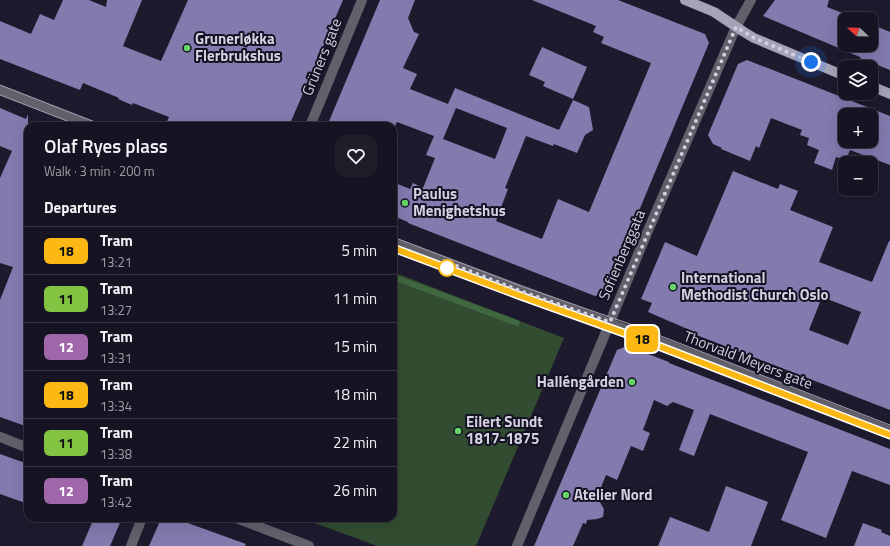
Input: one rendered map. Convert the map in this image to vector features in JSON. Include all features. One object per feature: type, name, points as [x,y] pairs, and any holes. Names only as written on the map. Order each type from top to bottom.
[{"type":"main road","points":[[685,0],[714,12],[754,38],[838,73]]},
{"type":"main road","points":[[878,89],[890,94]]},
{"type":"street","name":"Grüners gate","points":[[312,122],[362,0]]},
{"type":"street","name":"Sofienberggata","points":[[517,546],[610,322],[736,27],[752,0]]},
{"type":"street","points":[[0,90],[83,122]]},
{"type":"street","name":"Thorvald Meyers gate","points":[[397,244],[519,290],[610,322],[890,431]]},
{"type":"street","points":[[0,437],[24,446]]},
{"type":"street","points":[[131,546],[140,522]]},
{"type":"street","points":[[246,522],[309,546]]},
{"type":"green space","points":[[397,274],[564,338],[476,546],[377,546],[312,522],[397,522]]},
{"type":"building","points":[[63,0],[89,0],[106,7],[107,0],[142,0],[123,46],[161,61],[188,0],[343,0],[291,122],[167,122],[169,117],[133,103],[132,105],[83,83],[80,90],[0,59],[0,21],[31,34],[40,14],[54,20]]},
{"type":"building","points":[[380,0],[415,0],[408,18],[414,32],[419,34],[403,68],[417,74],[410,89],[448,104],[455,88],[559,130],[573,100],[589,107],[593,130],[585,135],[577,153],[554,144],[553,146],[526,136],[505,188],[508,189],[496,221],[542,239],[558,199],[589,212],[651,63],[601,43],[604,37],[593,32],[596,26],[532,0],[618,0],[705,34],[709,43],[605,292],[595,296],[397,218],[397,184],[410,189],[413,183],[423,188],[435,158],[426,155],[434,136],[397,122],[329,122]],"holes":[[[456,108],[507,128],[495,159],[443,139]]]},
{"type":"building","points":[[775,0],[829,0],[827,7],[840,12],[838,12],[838,48],[763,16]]},
{"type":"building","points":[[878,27],[890,32],[890,70],[878,65],[878,60],[865,60],[848,52],[878,52]]},
{"type":"building","points":[[542,47],[587,67],[573,99],[543,86],[545,82],[529,75]]},
{"type":"building","points":[[747,60],[838,96],[838,100],[849,100],[870,108],[838,108],[838,148],[878,148],[878,111],[890,116],[890,165],[878,160],[878,156],[866,156],[850,150],[848,156],[836,157],[832,170],[814,163],[819,150],[807,145],[809,138],[800,135],[802,130],[771,118],[759,148],[756,146],[750,161],[721,149],[722,148],[713,144],[708,135],[738,64]]},
{"type":"building","points":[[0,108],[26,119],[28,114],[28,122],[24,122],[24,426],[0,417],[0,300],[13,267],[0,263],[0,178],[12,151],[0,146]]},
{"type":"building","points":[[733,171],[778,189],[780,184],[798,191],[790,210],[833,227],[819,262],[872,282],[890,241],[890,410],[691,333],[692,331],[648,312],[652,303],[641,299],[665,242],[697,256]],"holes":[[[822,297],[861,312],[848,345],[809,330]]]},
{"type":"building","points":[[627,346],[890,449],[890,485],[852,471],[826,538],[781,520],[808,452],[710,414],[694,456],[679,450],[694,410],[673,402],[667,406],[654,400],[643,430],[650,433],[643,451],[631,446],[617,480],[606,475],[597,497],[604,509],[603,517],[587,520],[586,524],[583,523],[573,546],[534,546],[617,350]]},
{"type":"building","points":[[0,454],[24,463],[24,503],[0,494]]},
{"type":"building","points":[[726,486],[768,502],[751,546],[658,546],[670,517],[709,532]]},
{"type":"building","points":[[92,522],[120,522],[110,546],[82,546]]},
{"type":"building","points":[[160,522],[185,522],[246,544],[245,546],[149,546]]},
{"type":"building","points":[[863,523],[882,530],[881,532],[890,536],[890,546],[854,546]]},
{"type":"waterway","points":[[397,278],[517,323]]},
{"type":"tram line","points":[[0,85],[95,122]]},
{"type":"tram line","points":[[0,95],[70,122]]},
{"type":"tram line","points":[[397,239],[521,286],[630,324],[890,425]]},
{"type":"tram line","points":[[397,250],[518,295],[626,333],[890,435]]},
{"type":"tram line","name":"18","points":[[397,250],[635,337],[890,435]]},
{"type":"place","name":"Grunerløkka Flerbrukshus","points":[[187,48]]},
{"type":"place","name":"Paulus Menighetshus","points":[[405,203]]},
{"type":"place","name":"International Methodist Church Oslo","points":[[673,287]]},
{"type":"place","name":"Halléngården","points":[[632,382]]},
{"type":"place","name":"Eilert Sundt 1817-1875","points":[[458,431]]},
{"type":"place","name":"Atelier Nord","points":[[566,495]]},
{"type":"route","points":[[447,268],[444,261],[526,293],[610,322],[736,27],[754,38],[811,62]]}]
